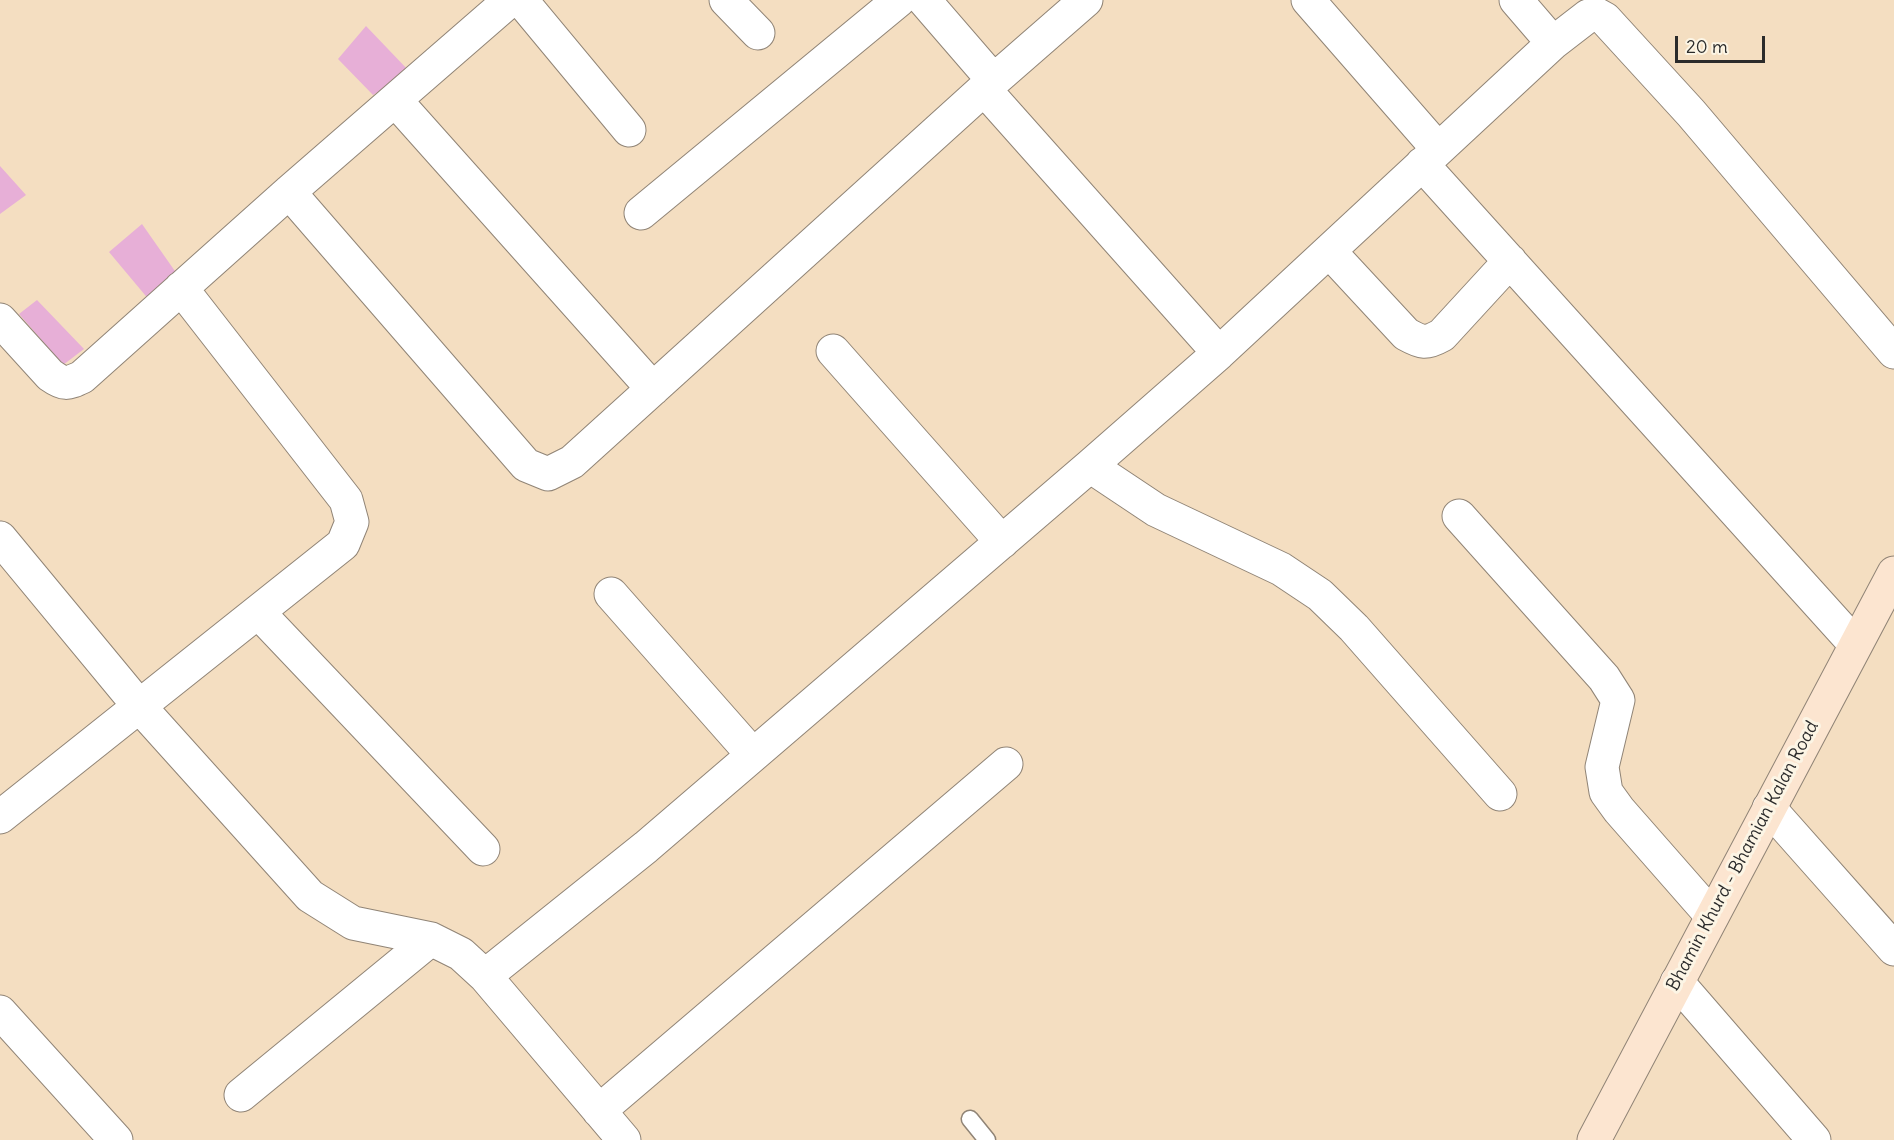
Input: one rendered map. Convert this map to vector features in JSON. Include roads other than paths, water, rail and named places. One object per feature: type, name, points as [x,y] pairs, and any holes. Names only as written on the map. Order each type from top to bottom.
[{"type":"street","points":[[0,320],[60,382],[69,383],[82,377],[289,192],[510,0]]},
{"type":"street","points":[[521,0],[628,130]]},
{"type":"street","points":[[726,0],[759,33]]},
{"type":"street","points":[[641,213],[899,0]]},
{"type":"street","points":[[924,0],[989,85],[1219,353]]},
{"type":"street","points":[[289,192],[526,465],[548,474],[572,462],[1086,0]]},
{"type":"street","points":[[1308,0],[1510,261],[1855,644]]},
{"type":"street","points":[[1516,0],[1553,43]]},
{"type":"street","points":[[485,976],[646,847],[1090,466],[1219,353],[1553,43],[1588,16],[1596,14],[1605,19],[1691,113],[1894,352]]},
{"type":"street","points":[[395,100],[653,389]]},
{"type":"street","points":[[1329,251],[1406,334],[1419,342],[1431,342],[1442,335],[1510,261]]},
{"type":"street","points":[[0,817],[344,544],[352,522],[346,500],[182,288]]},
{"type":"street","points":[[833,351],[1002,542]]},
{"type":"street","points":[[1090,466],[1156,510],[1281,569],[1320,595],[1354,628],[1500,794]]},
{"type":"street","points":[[1459,516],[1604,678],[1618,700],[1602,767],[1606,792],[1619,810],[1712,916]]},
{"type":"street","points":[[0,538],[139,706],[310,896],[352,923],[431,939],[461,954],[485,976],[624,1140]]},
{"type":"street","name":"Bhamin Khurd - Bhamian Kalan Road","points":[[1594,1140],[1894,573]]},
{"type":"street","points":[[611,594],[753,755]]},
{"type":"street","points":[[258,612],[483,849]]},
{"type":"street","points":[[599,1111],[1006,764]]},
{"type":"street","points":[[1769,808],[1894,949]]},
{"type":"street","points":[[241,1095],[431,939]]},
{"type":"street","points":[[1677,982],[1814,1140]]},
{"type":"street","points":[[0,1011],[116,1140]]},
{"type":"lane","points":[[970,1119],[987,1140]]}]
